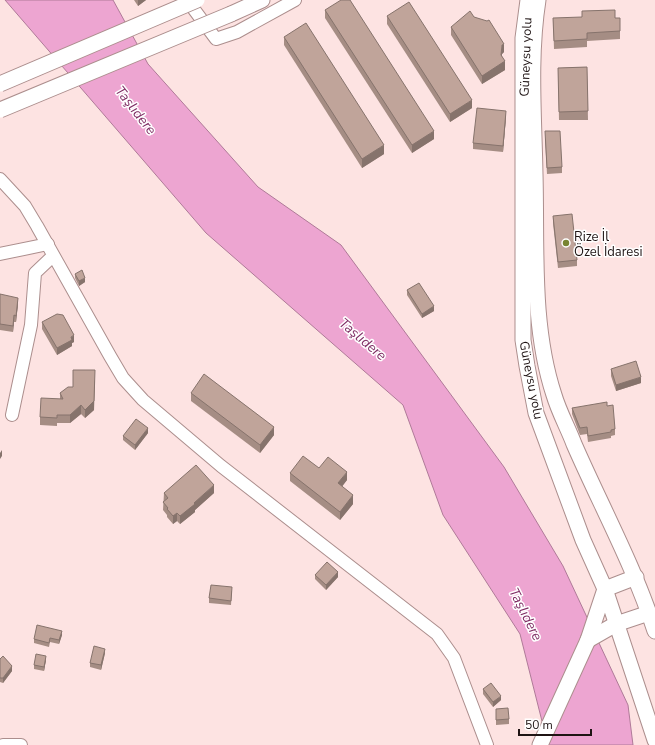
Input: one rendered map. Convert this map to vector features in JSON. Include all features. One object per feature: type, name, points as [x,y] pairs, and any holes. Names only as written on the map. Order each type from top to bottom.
[{"type":"main road","points":[[0,84],[197,0]]},
{"type":"main road","points":[[0,110],[262,0]]},
{"type":"main road","name":"Güneysu yolu","points":[[528,0],[523,38],[523,340],[527,366],[536,412],[583,540],[605,589],[655,740]]},
{"type":"main road","points":[[538,0],[535,36],[534,103],[537,251],[542,352],[557,403],[586,470],[636,577],[655,631]]},
{"type":"main road","points":[[540,745],[588,640],[605,589],[636,577]]},
{"type":"main road","points":[[588,640],[616,624],[649,613]]},
{"type":"street","points":[[187,0],[216,39],[237,32],[296,0]]},
{"type":"street","points":[[0,179],[24,206],[48,244],[53,256],[124,378],[143,400],[221,466],[437,634],[454,658],[487,745]]},
{"type":"street","points":[[0,254],[48,244]]},
{"type":"street","points":[[12,415],[31,325],[35,273],[53,256]]},
{"type":"street","points":[[2,745],[21,745]]},
{"type":"water","name":"Taşlıdere","points":[[5,0],[113,0],[148,64],[258,187],[341,245],[504,467],[563,566],[628,705],[633,745],[548,745],[520,634],[443,515],[403,405],[206,233]]},
{"type":"building","points":[[341,0],[350,0],[434,131],[412,145],[325,10]]},
{"type":"building","points":[[409,2],[472,100],[450,114],[387,16]]},
{"type":"building","points":[[615,10],[615,18],[620,18],[620,31],[587,33],[587,39],[554,41],[553,18],[582,17],[582,11]]},
{"type":"building","points":[[470,11],[474,17],[487,21],[489,20],[504,44],[502,45],[501,55],[505,61],[482,76],[451,27]]},
{"type":"building","points":[[306,23],[384,145],[362,159],[284,37]]},
{"type":"building","points":[[587,67],[588,111],[559,112],[558,68]]},
{"type":"building","points":[[477,108],[506,111],[503,146],[473,143]]},
{"type":"building","points":[[545,131],[560,131],[562,167],[547,168]]},
{"type":"building","points":[[572,214],[577,260],[558,262],[553,216]]},
{"type":"building","points":[[82,270],[85,278],[79,281],[75,274]]},
{"type":"building","points":[[419,283],[434,306],[422,314],[407,290]]},
{"type":"building","points":[[0,294],[18,298],[13,326],[0,324]]},
{"type":"building","points":[[57,314],[63,315],[74,335],[71,337],[72,340],[57,348],[42,322]]},
{"type":"building","points":[[636,361],[641,377],[616,385],[611,369]]},
{"type":"building","points":[[73,370],[95,370],[94,401],[85,410],[81,405],[70,415],[57,415],[57,418],[40,417],[41,398],[63,399],[60,393],[68,387],[73,387]]},
{"type":"building","points":[[204,374],[274,427],[260,445],[191,393]]},
{"type":"building","points":[[607,402],[607,406],[613,405],[615,429],[611,430],[611,432],[588,436],[587,427],[580,428],[572,408]]},
{"type":"building","points":[[136,419],[148,428],[135,445],[123,436]]},
{"type":"building","points":[[303,456],[319,468],[328,457],[347,472],[338,483],[353,495],[340,512],[290,473]]},
{"type":"building","points":[[196,465],[214,485],[194,503],[195,504],[180,516],[177,513],[173,516],[163,502],[168,498],[164,493]]},
{"type":"building","points":[[327,562],[338,572],[326,585],[315,575]]},
{"type":"building","points":[[211,585],[232,587],[231,601],[209,598]]},
{"type":"building","points":[[37,625],[62,631],[59,640],[50,638],[49,643],[34,639]]},
{"type":"building","points":[[94,646],[105,649],[101,665],[90,663]]},
{"type":"building","points":[[36,654],[46,656],[44,667],[34,665]]},
{"type":"building","points":[[3,656],[12,666],[3,678],[0,678],[0,659]]},
{"type":"building","points":[[491,683],[501,696],[493,702],[483,689]]},
{"type":"building","points":[[508,708],[509,719],[496,720],[496,709]]},
{"type":"place","name":"Rize İl Özel İdaresi","points":[[566,243]]}]
